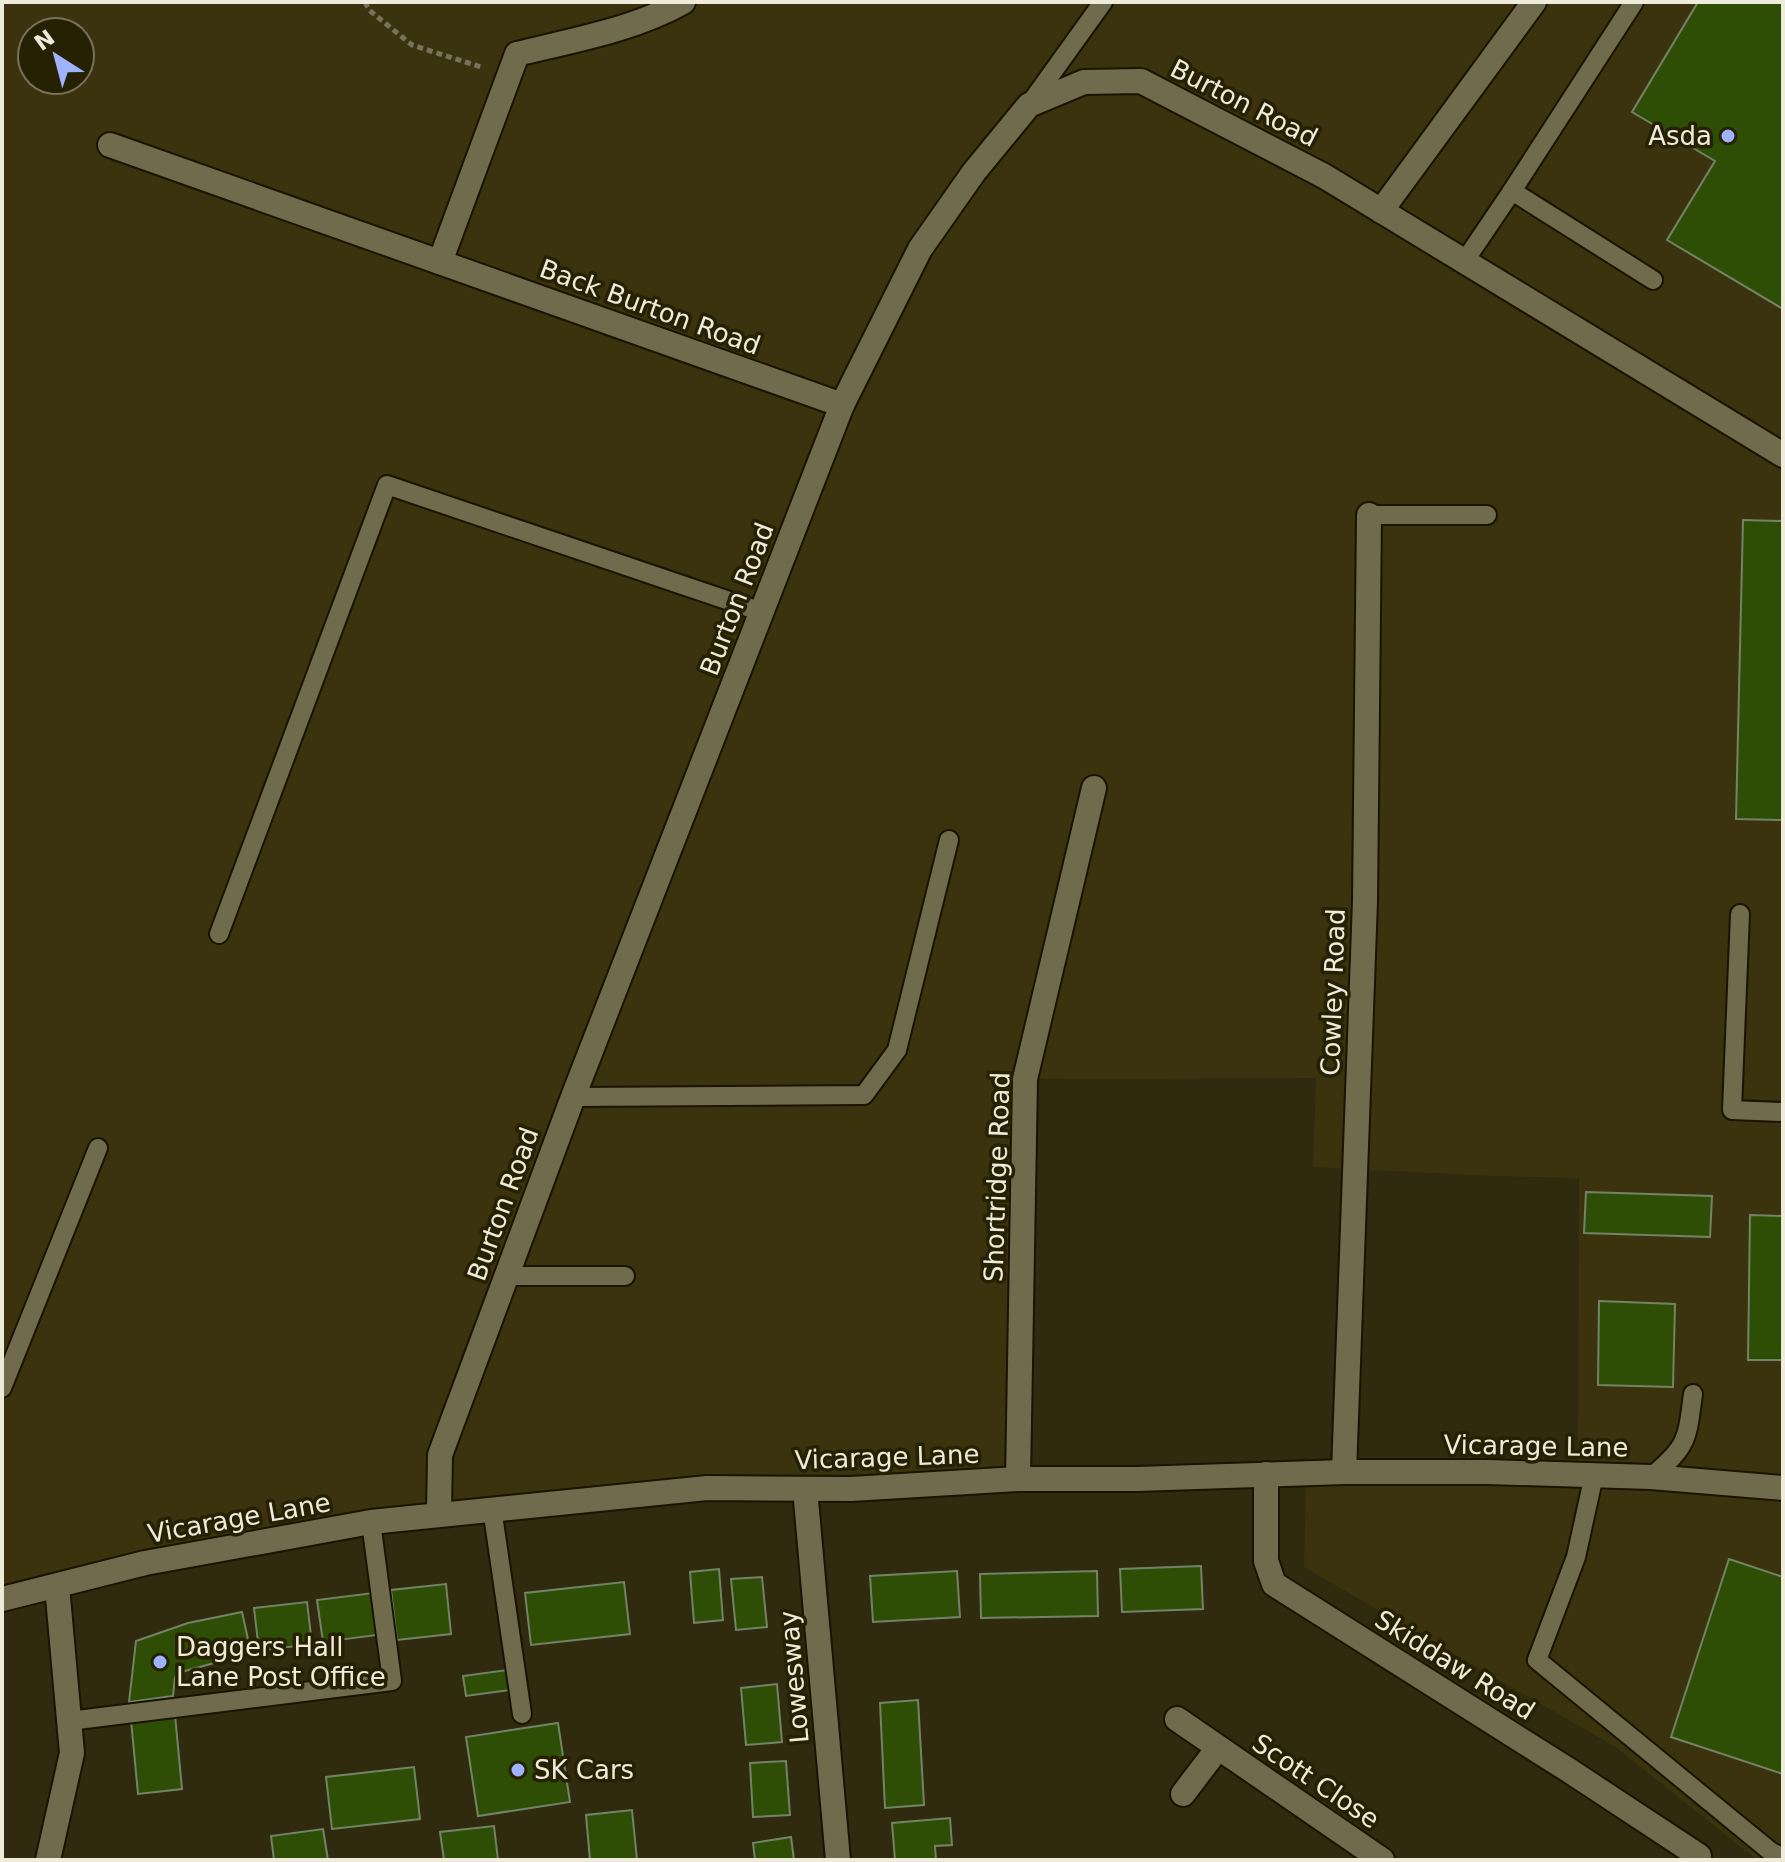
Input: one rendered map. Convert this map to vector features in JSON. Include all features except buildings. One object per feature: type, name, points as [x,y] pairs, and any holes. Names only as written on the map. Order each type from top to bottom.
[{"type":"street","points":[[440,262],[517,54],[632,25],[683,2]]},
{"type":"street","points":[[1381,211],[1534,2]]},
{"type":"street","name":"Burton Road","points":[[439,1513],[440,1455],[573,1097],[842,405],[920,249],[974,172],[1029,105],[1084,82],[1141,81],[1324,176],[1783,455]]},
{"type":"street","name":"Back Burton Road","points":[[110,145],[842,405]]},
{"type":"street","name":"Cowley Road","points":[[1344,1472],[1365,901],[1369,515]]},
{"type":"street","name":"Shortridge Road","points":[[1018,1479],[1025,1079],[1094,788]]},
{"type":"street","name":"Vicarage Lane","points":[[2,1599],[145,1563],[371,1522],[707,1488],[805,1489],[1018,1479],[1137,1479],[1344,1472],[1651,1477],[1783,1488]]},
{"type":"street","name":"Skiddaw Road","points":[[1266,1474],[1266,1561],[1274,1584],[1699,1856]]},
{"type":"street","name":"Lowesway","points":[[805,1489],[838,1860]]},
{"type":"street","points":[[48,1860],[72,1753],[57,1586]]},
{"type":"street","name":"Scott Close","points":[[1177,1719],[1382,1860]]},
{"type":"street","name":"Scott Close","points":[[1183,1794],[1218,1748]]},
{"type":"lane","points":[[1029,105],[1103,2]]},
{"type":"lane","points":[[1464,262],[1634,2]]},
{"type":"lane","points":[[1512,191],[1653,280]]},
{"type":"lane","points":[[219,934],[387,485],[762,612]]},
{"type":"lane","points":[[1369,515],[1487,515]]},
{"type":"lane","points":[[573,1097],[864,1095],[897,1050],[949,840]]},
{"type":"lane","points":[[1740,914],[1732,1110],[1783,1112]]},
{"type":"lane","points":[[2,1388],[98,1148]]},
{"type":"lane","points":[[506,1276],[625,1276]]},
{"type":"lane","points":[[1651,1477],[1675,1455],[1686,1439],[1693,1394]]},
{"type":"lane","points":[[1594,1475],[1576,1557],[1537,1660],[1770,1851],[1783,1858]]},
{"type":"lane","points":[[492,1508],[522,1714]]},
{"type":"lane","points":[[69,1721],[392,1681],[371,1522]]},
{"type":"path","points":[[365,2],[369,10],[412,45],[508,75]]},
{"type":"shaded area","points":[[2,2],[1783,2],[1783,1860],[1757,1860],[1617,1748],[1304,1567],[1306,1473],[1578,1474],[1579,1178],[1313,1167],[1316,1078],[1025,1079],[1018,1479],[492,1508],[2,1599]]},
{"type":"place","name":"Asda","points":[[1728,136]]},
{"type":"place","name":"Daggers Hall Lane Post Office","points":[[160,1662]]},
{"type":"place","name":"SK Cars","points":[[518,1770]]}]
